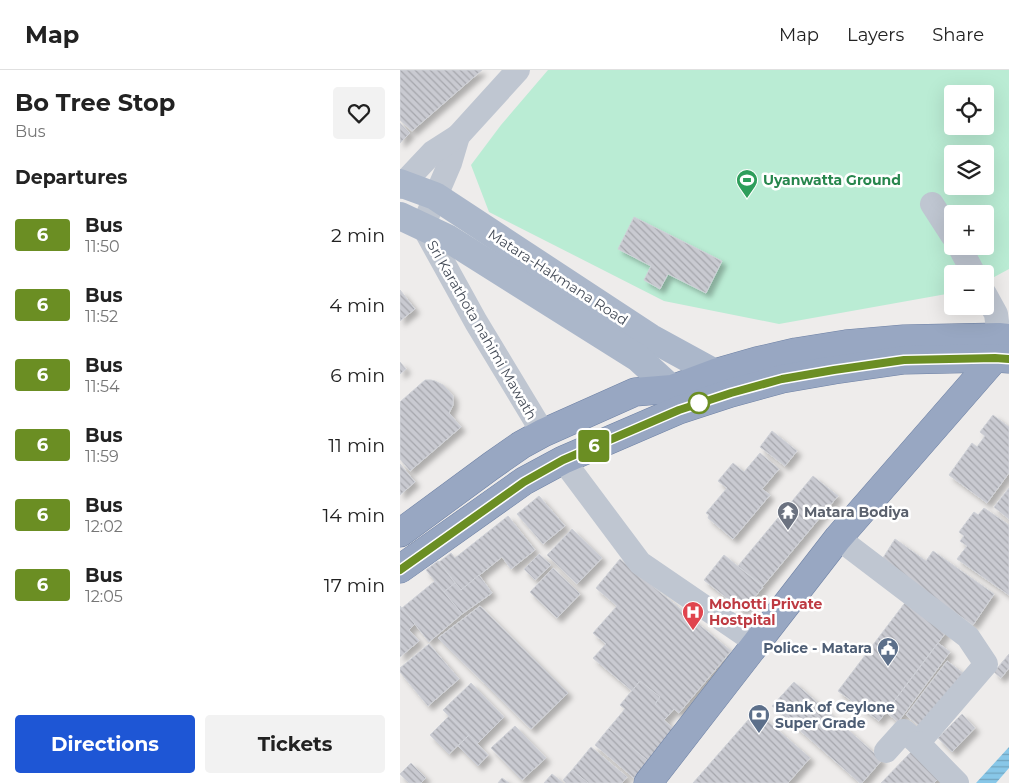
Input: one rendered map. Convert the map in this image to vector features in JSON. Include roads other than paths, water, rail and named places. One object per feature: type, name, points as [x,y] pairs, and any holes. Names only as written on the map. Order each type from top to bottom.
[{"type":"highway","points":[[400,570],[524,482],[676,399],[723,383],[782,379],[904,360],[1003,348]]},
{"type":"highway","points":[[648,783],[838,538],[1003,348]]},
{"type":"highway","points":[[400,533],[491,466],[542,433],[635,392],[676,399]]},
{"type":"main road","name":"Matara-Hakmana Road","points":[[401,184],[435,196],[723,383]]},
{"type":"main road","name":"Matara-Hakmana Road","points":[[411,221],[449,240],[638,358],[676,399]]},
{"type":"street","points":[[401,184],[433,152],[458,136],[518,70]]},
{"type":"street","points":[[411,221],[435,196],[450,163],[458,136]]},
{"type":"street","points":[[932,204],[944,223]]},
{"type":"street","name":"Sri Karathota nahimi Mawath","points":[[411,221],[476,322],[542,433]]},
{"type":"street","points":[[994,310],[1003,348]]},
{"type":"street","points":[[563,460],[640,563],[757,643]]},
{"type":"street","points":[[838,538],[968,637],[986,664],[918,743]]},
{"type":"street","points":[[886,751],[904,731],[957,783]]},
{"type":"water","points":[[1009,747],[1009,768],[996,783],[976,783]]},
{"type":"place","name":"Uyanwatta Ground","points":[[747,199]]},
{"type":"place","name":"Matara Bodiya","points":[[788,531]]},
{"type":"place","name":"Mohotti Private Hostpital","points":[[693,631]]},
{"type":"place","name":"Police - Matara","points":[[888,667]]},
{"type":"place","name":"Bank of Ceylone Super Grade","points":[[759,734]]}]
